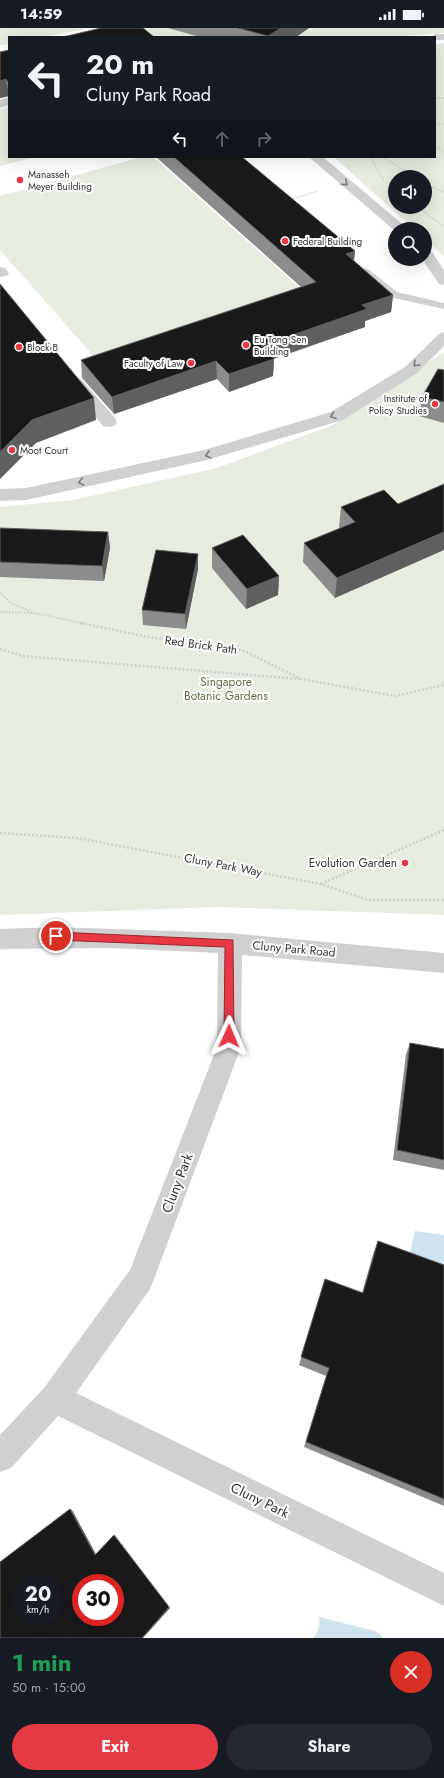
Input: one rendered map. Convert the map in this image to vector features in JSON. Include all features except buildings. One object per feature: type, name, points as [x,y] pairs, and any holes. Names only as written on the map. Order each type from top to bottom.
[{"type":"street","points":[[316,158],[393,222]]},
{"type":"street","points":[[432,263],[444,281]]},
{"type":"street","points":[[0,495],[26,494],[207,455],[337,416],[411,370],[444,337]]},
{"type":"street","points":[[64,369],[92,397],[108,422]]},
{"type":"street","name":"Cluny Park Road","points":[[0,939],[56,936],[230,943],[444,963]]},
{"type":"street","name":"Cluny Park","points":[[0,1457],[54,1398],[140,1279],[229,1047],[230,943]]},
{"type":"street","name":"Cluny Park","points":[[54,1398],[444,1590]]},
{"type":"lane","points":[[357,264],[393,295],[444,306]]},
{"type":"path","points":[[436,146],[444,152]]},
{"type":"path","points":[[371,158],[384,182]]},
{"type":"path","points":[[385,158],[404,170]]},
{"type":"path","points":[[432,187],[444,192]]},
{"type":"path","points":[[427,214],[443,226],[444,221]]},
{"type":"path","points":[[0,593],[11,602],[35,614]]},
{"type":"path","name":"Red Brick Path","points":[[0,612],[35,614],[148,637],[242,650],[302,679],[395,696],[444,685]]},
{"type":"path","points":[[0,649],[23,656],[302,679]]},
{"type":"path","points":[[321,884],[444,830]]},
{"type":"path","name":"Cluny Park Way","points":[[0,833],[78,838],[321,884],[368,900],[444,900]]},
{"type":"green space","points":[[0,28],[90,28],[48,36],[8,36],[8,44],[0,45]]},
{"type":"green space","points":[[124,28],[444,28],[444,33],[405,36],[142,36]]},
{"type":"green space","points":[[444,43],[444,256],[432,245],[432,222],[406,222],[397,214],[432,214],[432,170],[388,170],[388,206],[335,158],[436,158],[436,45]]},
{"type":"green space","points":[[8,107],[8,158],[30,158],[0,166],[0,109]]},
{"type":"green space","points":[[138,158],[154,158],[312,299],[104,368],[0,250],[0,196]]},
{"type":"green space","name":"Singapore Botanic Gardens","points":[[444,352],[444,915],[217,907],[0,915],[0,507],[73,500],[217,468],[333,425]]},
{"type":"water","points":[[415,1231],[444,1235],[444,1277],[407,1264]]},
{"type":"water","points":[[319,1617],[375,1631],[382,1636],[382,1638],[313,1638],[319,1628]]},
{"type":"place","name":"Manasseh Meyer Building","points":[[20,180]]},
{"type":"place","name":"Federal Building","points":[[285,241]]},
{"type":"place","name":"Eu Tong Sen Building","points":[[246,345]]},
{"type":"place","name":"Block B","points":[[19,347]]},
{"type":"place","name":"Faculty of Law","points":[[191,363]]},
{"type":"place","name":"Institute of Policy Studies","points":[[435,404]]},
{"type":"place","name":"Moot Court","points":[[12,450]]},
{"type":"place","name":"Evolution Garden","points":[[405,863]]},
{"type":"route","points":[[56,936],[230,943],[229,1036]]}]
